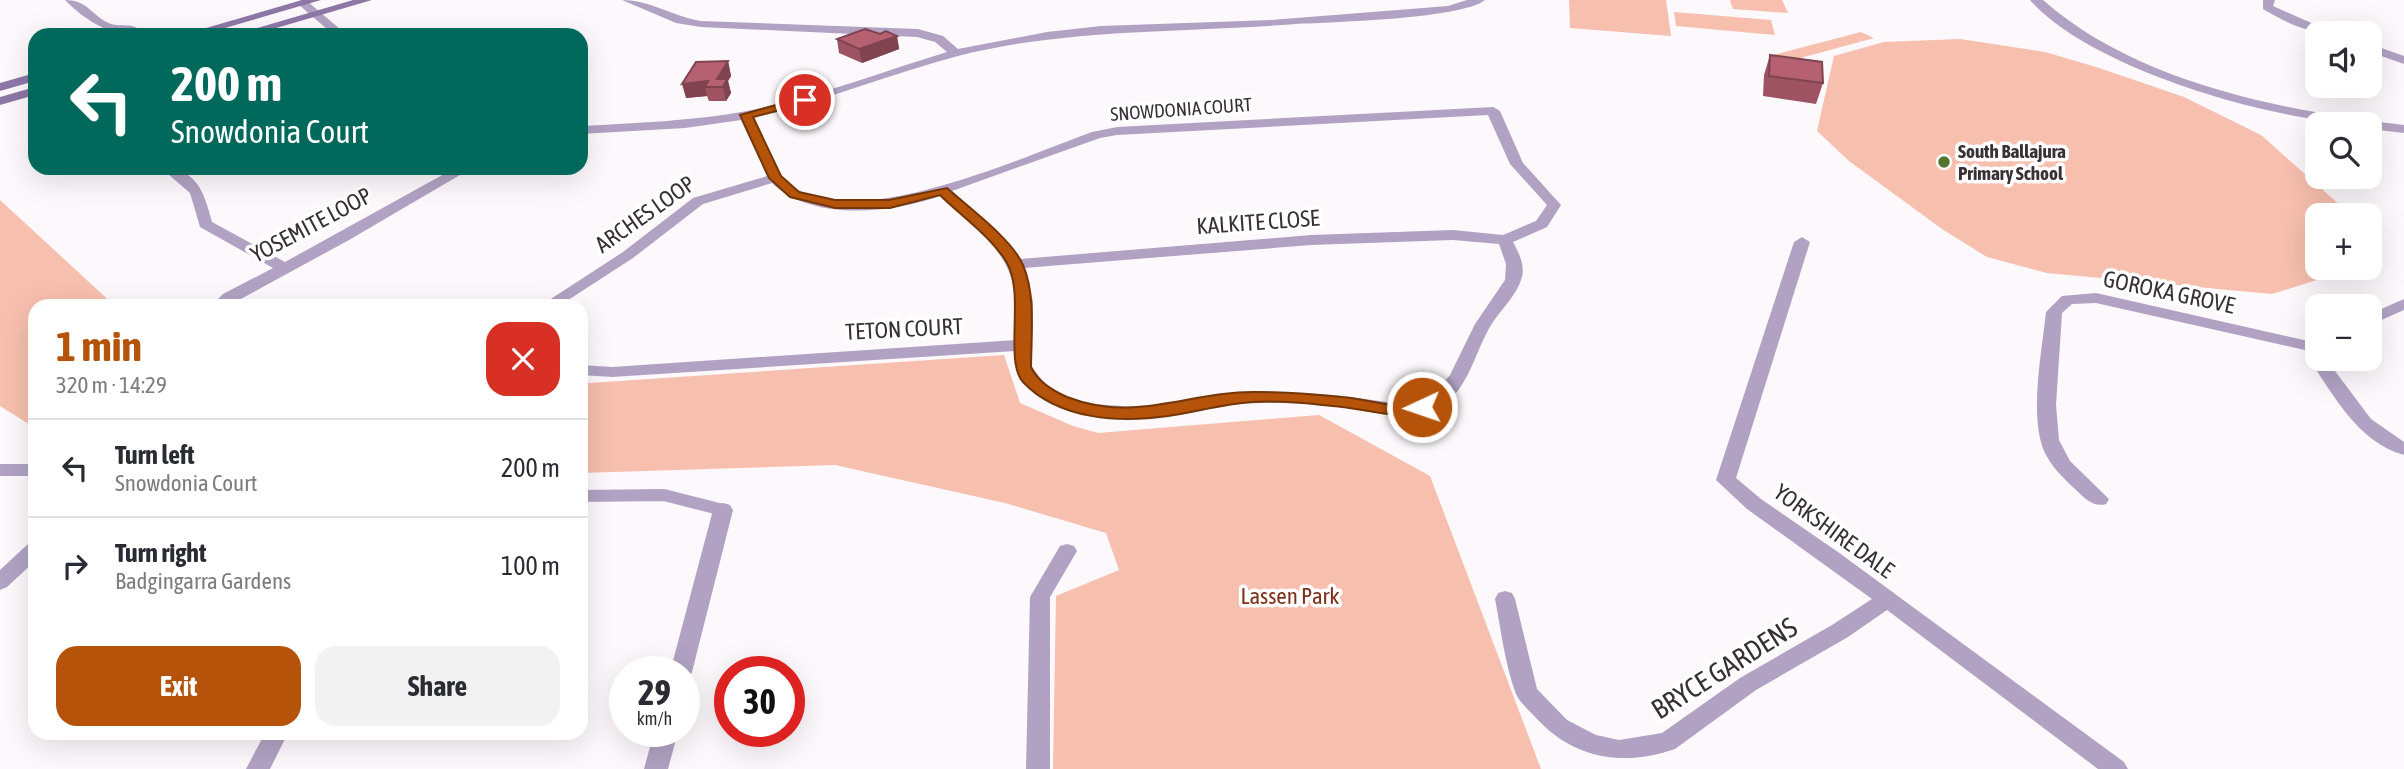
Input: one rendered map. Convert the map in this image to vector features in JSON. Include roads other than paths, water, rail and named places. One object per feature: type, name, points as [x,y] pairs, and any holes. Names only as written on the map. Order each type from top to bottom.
[{"type":"main road","points":[[264,28],[366,0]]},
{"type":"main road","points":[[214,28],[309,2]]},
{"type":"main road","points":[[0,87],[28,80]]},
{"type":"main road","points":[[0,101],[28,93]]},
{"type":"street","points":[[71,0],[107,27],[120,28]]},
{"type":"street","points":[[628,0],[680,21],[701,24],[918,33],[939,39],[956,54]]},
{"type":"street","points":[[588,130],[671,125],[746,115],[796,103],[956,54],[1047,36],[1101,30],[1271,23],[1436,10],[1462,7],[1479,0]]},
{"type":"street","points":[[2036,0],[2053,19],[2097,46],[2180,81],[2305,112]]},
{"type":"street","points":[[2269,0],[2267,6],[2288,19],[2305,25]]},
{"type":"street","points":[[309,2],[333,28]]},
{"type":"street","points":[[2382,52],[2404,60]]},
{"type":"street","name":"SNOWDONIA COURT","points":[[775,178],[795,194],[835,204],[890,204],[942,190],[1097,135],[1117,131],[1493,111],[1517,164]]},
{"type":"street","points":[[746,115],[775,178]]},
{"type":"street","points":[[2382,126],[2404,129]]},
{"type":"street","name":"KALKITE CLOSE","points":[[1015,264],[1179,249],[1253,247],[1311,240],[1364,240],[1453,234],[1504,240],[1540,225],[1551,216],[1554,205],[1517,164]]},
{"type":"street","points":[[177,175],[197,191],[205,224],[285,268]]},
{"type":"street","name":"YOSEMITE LOOP","points":[[227,299],[452,175]]},
{"type":"street","name":"ARCHES LOOP","points":[[559,299],[628,255],[698,201],[775,178]]},
{"type":"street","points":[[942,190],[1001,245],[1015,264],[1023,294],[1024,367],[1036,387],[1066,403],[1103,413],[1144,414],[1214,400],[1255,397],[1343,402],[1409,410],[1431,404],[1451,388],[1484,323],[1513,281],[1515,267],[1504,240]]},
{"type":"street","name":"YORKSHIRE DALE","points":[[1802,242],[1726,480],[1754,504],[2116,769]]},
{"type":"street","name":"GOROKA GROVE","points":[[2099,499],[2065,468],[2053,451],[2048,432],[2054,312],[2068,299],[2096,298],[2305,349]]},
{"type":"street","points":[[2382,314],[2404,304]]},
{"type":"street","name":"TETON COURT","points":[[588,370],[612,372],[1023,345]]},
{"type":"street","points":[[2328,371],[2362,423],[2386,442],[2404,449]]},
{"type":"street","points":[[0,470],[28,470]]},
{"type":"street","points":[[685,656],[723,510]]},
{"type":"street","points":[[1038,769],[1040,597],[1067,551]]},
{"type":"street","points":[[0,582],[28,556]]},
{"type":"street","name":"BRYCE GARDENS","points":[[1505,599],[1527,693],[1559,727],[1591,744],[1619,750],[1667,742],[1748,684],[1840,631],[1887,599]]},
{"type":"street","points":[[258,769],[273,740]]},
{"type":"street","points":[[656,769],[662,747]]},
{"type":"lane","points":[[588,496],[664,495],[723,510]]},
{"type":"place","name":"South Ballajura Primary School","points":[[1944,162]]},
{"type":"park label","name":"Lassen Park","points":[[1290,596]]}]
